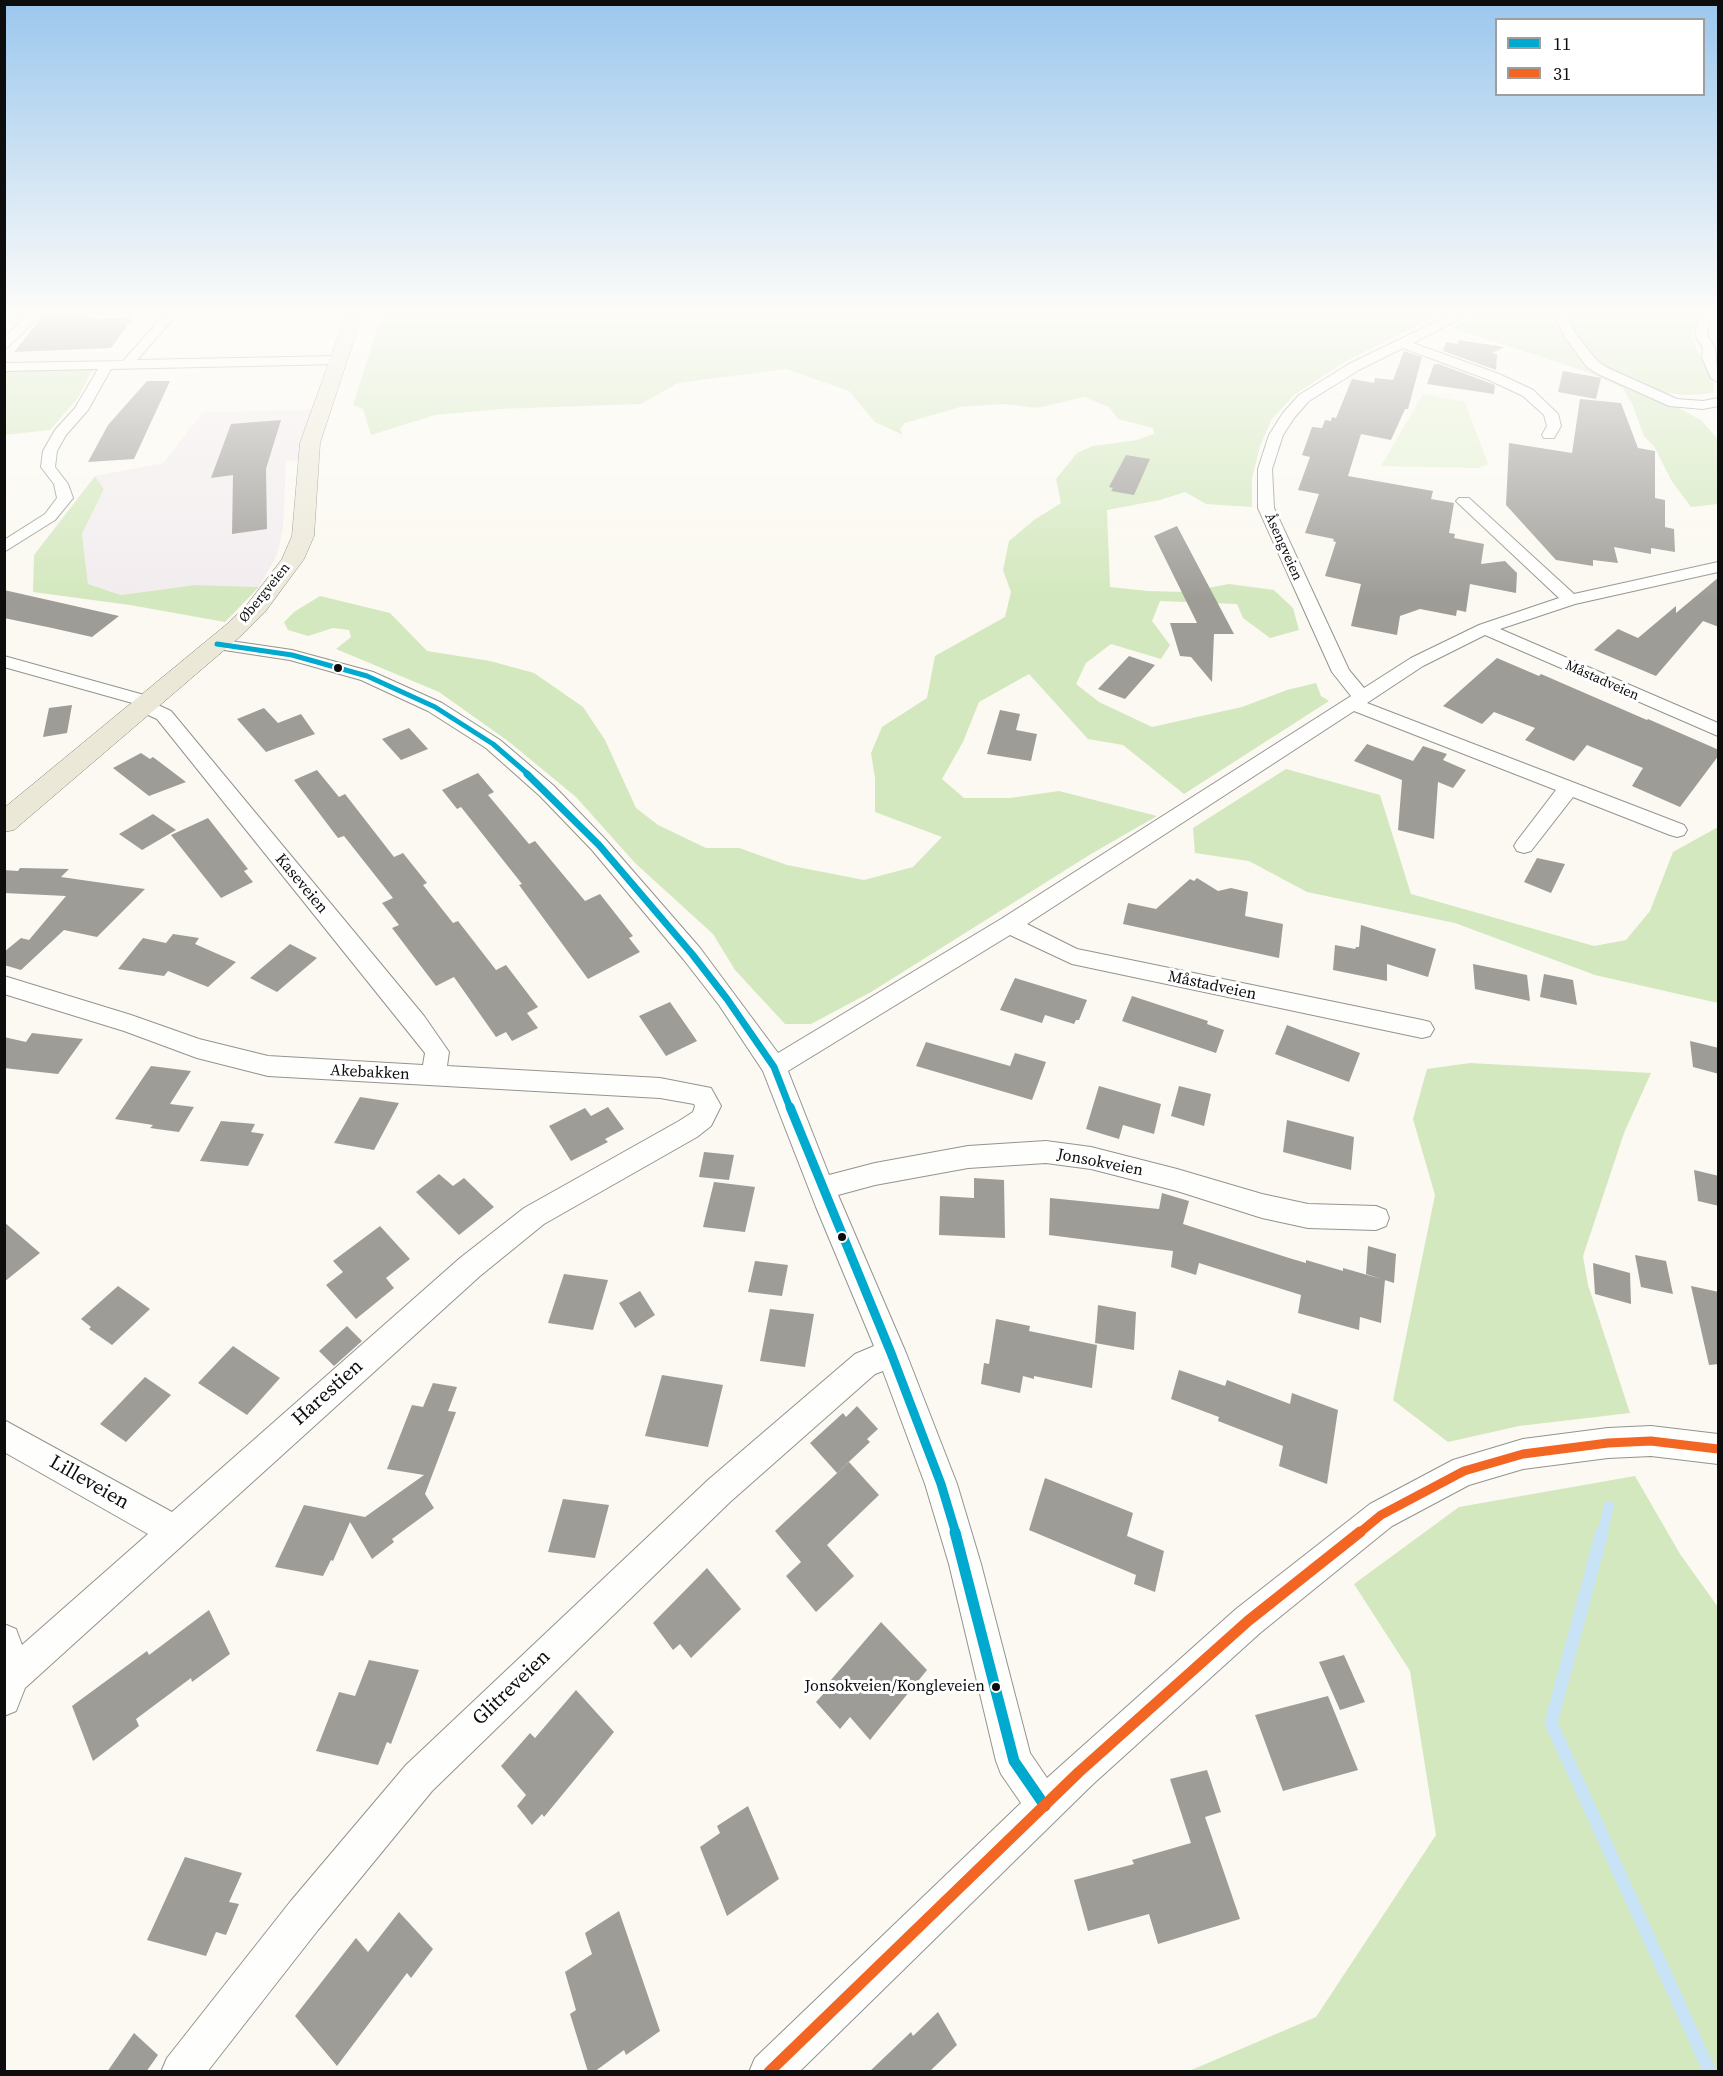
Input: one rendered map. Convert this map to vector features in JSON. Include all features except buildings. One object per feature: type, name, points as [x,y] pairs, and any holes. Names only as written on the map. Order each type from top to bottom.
[{"type":"main road","name":"Øbergveien","points":[[4,823],[235,629],[278,581],[293,559],[303,536],[310,443],[323,406]]},
{"type":"street","points":[[4,547],[50,517],[65,498],[61,484],[48,467],[50,451],[60,433],[83,406]]},
{"type":"street","name":"Åsengveien","points":[[1297,406],[1276,435],[1265,469],[1266,508],[1341,672],[1357,700]]},
{"type":"street","points":[[1542,406],[1551,414],[1554,426],[1549,435]]},
{"type":"street","points":[[1464,501],[1570,600]]},
{"type":"street","points":[[774,1067],[1009,925],[1417,663],[1485,629],[1570,600],[1719,567]]},
{"type":"street","points":[[235,629],[292,655]]},
{"type":"street","name":"Måstadveien","points":[[1485,629],[1719,730]]},
{"type":"street","points":[[217,644],[292,655],[328,664],[402,690],[464,725],[516,764],[547,790],[599,845],[692,954],[774,1067],[891,1353],[941,1484],[970,1586],[1014,1761],[1045,1806]]},
{"type":"street","points":[[4,661],[146,704]]},
{"type":"street","points":[[1357,700],[1677,830]]},
{"type":"street","name":"Kaseveien","points":[[146,704],[164,715],[416,1023],[437,1052],[433,1076]]},
{"type":"street","points":[[1524,846],[1569,788]]},
{"type":"street","name":"Måstadveien","points":[[1009,925],[1072,956],[1422,1029]]},
{"type":"street","name":"Akebakken","points":[[4,985],[131,1024],[197,1048],[268,1066],[690,1091],[702,1095],[708,1106],[702,1119],[688,1129]]},
{"type":"street","name":"Harestien","points":[[8,1688],[174,1531],[458,1278],[534,1216],[688,1129]]},
{"type":"street","name":"Jonsokveien","points":[[822,1188],[875,1174],[968,1156],[1046,1152],[1091,1158],[1178,1180],[1262,1206],[1308,1216],[1376,1218]]},
{"type":"street","name":"Glitreveien","points":[[181,2072],[304,1916],[418,1778],[719,1491],[866,1364],[891,1353]]},
{"type":"street","name":"Lilleveien","points":[[4,1435],[174,1531]]},
{"type":"street","points":[[769,2072],[1079,1772],[1248,1621],[1381,1515],[1464,1471],[1523,1454],[1608,1443],[1651,1441],[1719,1449]]},
{"type":"street","points":[[4,1641],[8,1688]]},
{"type":"shaded area","points":[[311,410],[299,460],[286,461],[283,528],[277,555],[259,587],[195,585],[121,595],[88,584],[82,534],[104,489],[95,476],[163,463],[203,412]]},
{"type":"green space","points":[[5,406],[71,406],[50,430],[5,435]]},
{"type":"green space","points":[[355,406],[588,406],[501,409],[435,415],[371,435],[363,409]]},
{"type":"green space","points":[[861,406],[976,406],[960,407],[905,423],[900,429],[903,435],[875,422]]},
{"type":"green space","points":[[1020,406],[1046,406],[1037,408]]},
{"type":"green space","points":[[1106,406],[1284,406],[1272,419],[1260,446],[1252,478],[1252,507],[1206,504],[1185,492],[1160,500],[1107,510],[1110,587],[1186,592],[1229,584],[1274,590],[1293,608],[1299,630],[1270,638],[1243,618],[1237,604],[1160,601],[1152,621],[1170,645],[1161,659],[1111,644],[1086,663],[1076,684],[1099,702],[1152,727],[1242,707],[1287,690],[1316,683],[1321,696],[1329,701],[1184,794],[1123,745],[1088,739],[1029,674],[979,702],[963,742],[942,779],[964,798],[1010,798],[1059,791],[1157,816],[1091,854],[871,992],[811,1024],[785,1024],[735,970],[713,934],[635,863],[576,797],[508,741],[439,692],[336,649],[351,637],[349,630],[333,628],[308,636],[288,630],[284,622],[294,612],[320,596],[390,613],[427,651],[490,661],[534,673],[583,707],[605,740],[636,808],[658,825],[706,848],[739,848],[787,865],[864,880],[913,867],[942,837],[875,812],[875,778],[871,753],[882,727],[927,698],[935,656],[1005,617],[1011,592],[1003,570],[1009,541],[1034,520],[1061,503],[1056,479],[1077,453],[1093,446],[1137,440],[1154,434],[1153,428],[1118,419]]},
{"type":"green space","points":[[1416,406],[1466,406],[1488,464],[1478,468],[1381,466]]},
{"type":"green space","points":[[1633,406],[1675,406],[1701,420],[1718,439],[1718,504],[1691,507],[1671,480],[1654,446],[1644,436]]},
{"type":"green space","points":[[95,476],[104,489],[82,534],[88,584],[121,595],[195,585],[259,587],[225,622],[130,605],[33,592],[34,555]]},
{"type":"green space","points":[[1286,769],[1380,795],[1411,894],[1594,946],[1626,940],[1650,911],[1673,852],[1718,827],[1718,1003],[1595,975],[1455,923],[1307,892],[1249,861],[1195,853],[1193,828]]},
{"type":"green space","points":[[1470,1063],[1651,1073],[1624,1133],[1583,1256],[1588,1285],[1630,1413],[1519,1426],[1448,1442],[1393,1400],[1435,1195],[1413,1119],[1427,1069]]},
{"type":"green space","points":[[1635,1476],[1680,1554],[1718,1607],[1718,2071],[1189,2071],[1316,2017],[1436,1835],[1410,1671],[1354,1584],[1459,1507]]},
{"type":"waterway","points":[[1602,1534],[1609,1506]]},
{"type":"waterway","points":[[1602,1532],[1551,1723],[1710,2072]]},
{"type":"transit line","name":"11","points":[[217,644],[292,655],[367,676],[435,707],[493,744],[547,791],[599,845],[692,954],[727,999],[774,1067],[829,1207],[891,1353],[941,1484],[965,1564],[1014,1761],[1045,1806]]},
{"type":"transit line","name":"31","points":[[769,2072],[1079,1772],[1248,1621],[1381,1515],[1464,1471],[1523,1454],[1608,1443],[1651,1441],[1718,1449]]},
{"type":"place","name":"Jonsokveien/Kongleveien","points":[[996,1687]]}]
